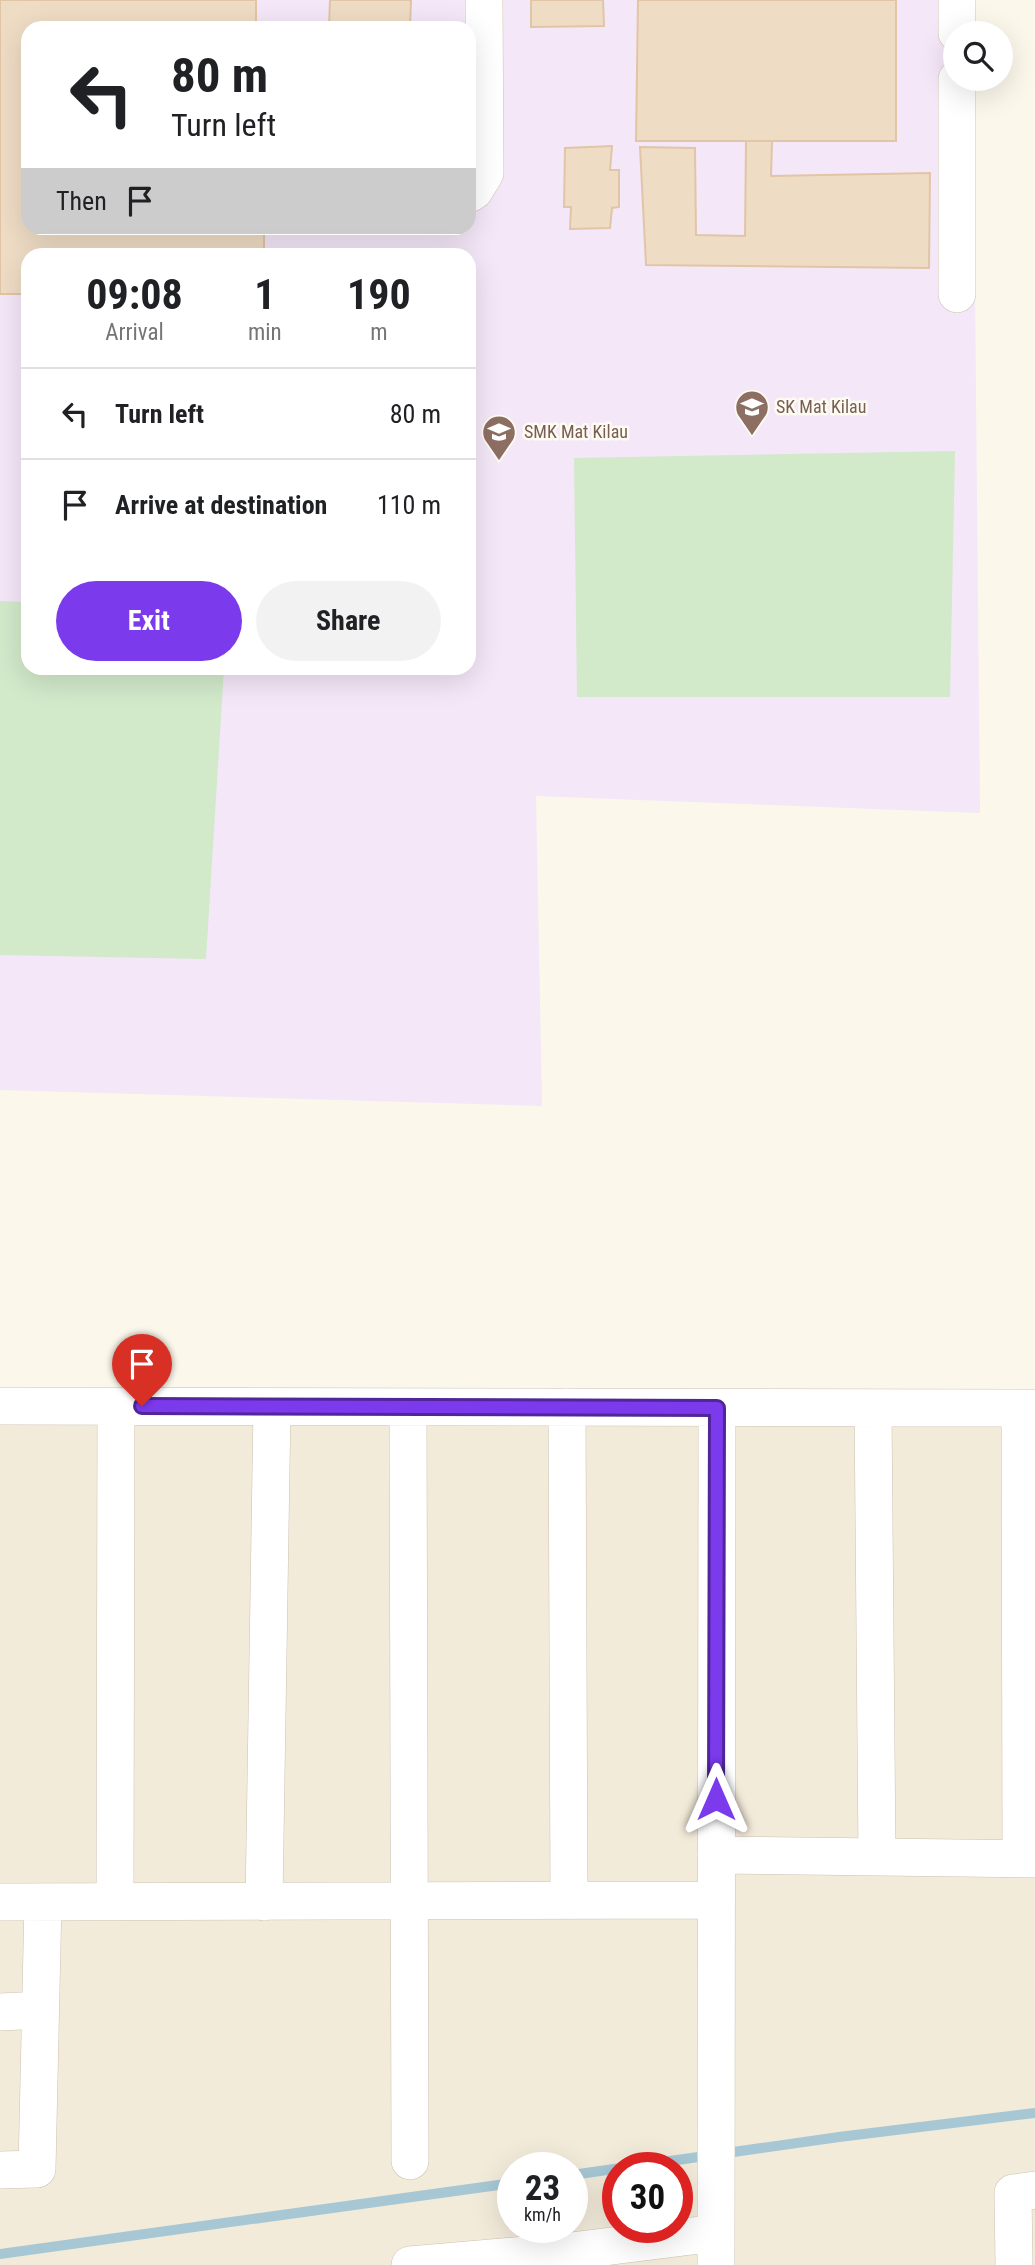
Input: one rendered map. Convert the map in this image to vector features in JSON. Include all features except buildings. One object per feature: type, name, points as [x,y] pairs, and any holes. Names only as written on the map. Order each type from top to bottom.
[{"type":"street","points":[[476,188],[485,173],[484,0]]},
{"type":"street","points":[[957,0],[957,21]]},
{"type":"street","points":[[957,91],[957,294]]},
{"type":"street","points":[[0,1406],[1028,1408],[1028,1859],[716,1855]]},
{"type":"street","points":[[115,1902],[116,1406]]},
{"type":"street","points":[[264,1902],[272,1407]]},
{"type":"street","points":[[408,1407],[410,2161]]},
{"type":"street","points":[[567,1407],[569,1900]]},
{"type":"street","points":[[410,2265],[716,2249],[717,1408]]},
{"type":"street","points":[[873,1408],[877,1857]]},
{"type":"street","points":[[0,1902],[716,1900]]},
{"type":"street","points":[[0,2170],[37,2169],[43,1902]]},
{"type":"street","points":[[0,2012],[40,2010]]},
{"type":"street","points":[[1014,2265],[1024,2192]]},
{"type":"shaded area","points":[[0,0],[972,0],[962,21],[943,21],[943,91],[973,91],[980,813],[536,796],[542,1106],[0,1090]]},
{"type":"shaded area","points":[[0,1387],[1035,1390],[1035,2265],[0,2265]]},
{"type":"green space","points":[[955,451],[950,697],[577,697],[574,458]]},
{"type":"green space","points":[[0,601],[21,602],[21,675],[224,675],[206,959],[0,955]]},
{"type":"waterway","points":[[588,2173],[839,2137],[1035,2113]]},
{"type":"waterway","points":[[0,2254],[497,2185]]},
{"type":"place","name":"SK Mat Kilau","points":[[752,437]]},
{"type":"place","name":"SMK Mat Kilau","points":[[499,462]]},
{"type":"route","points":[[142,1406],[717,1408],[716,1799]]}]
